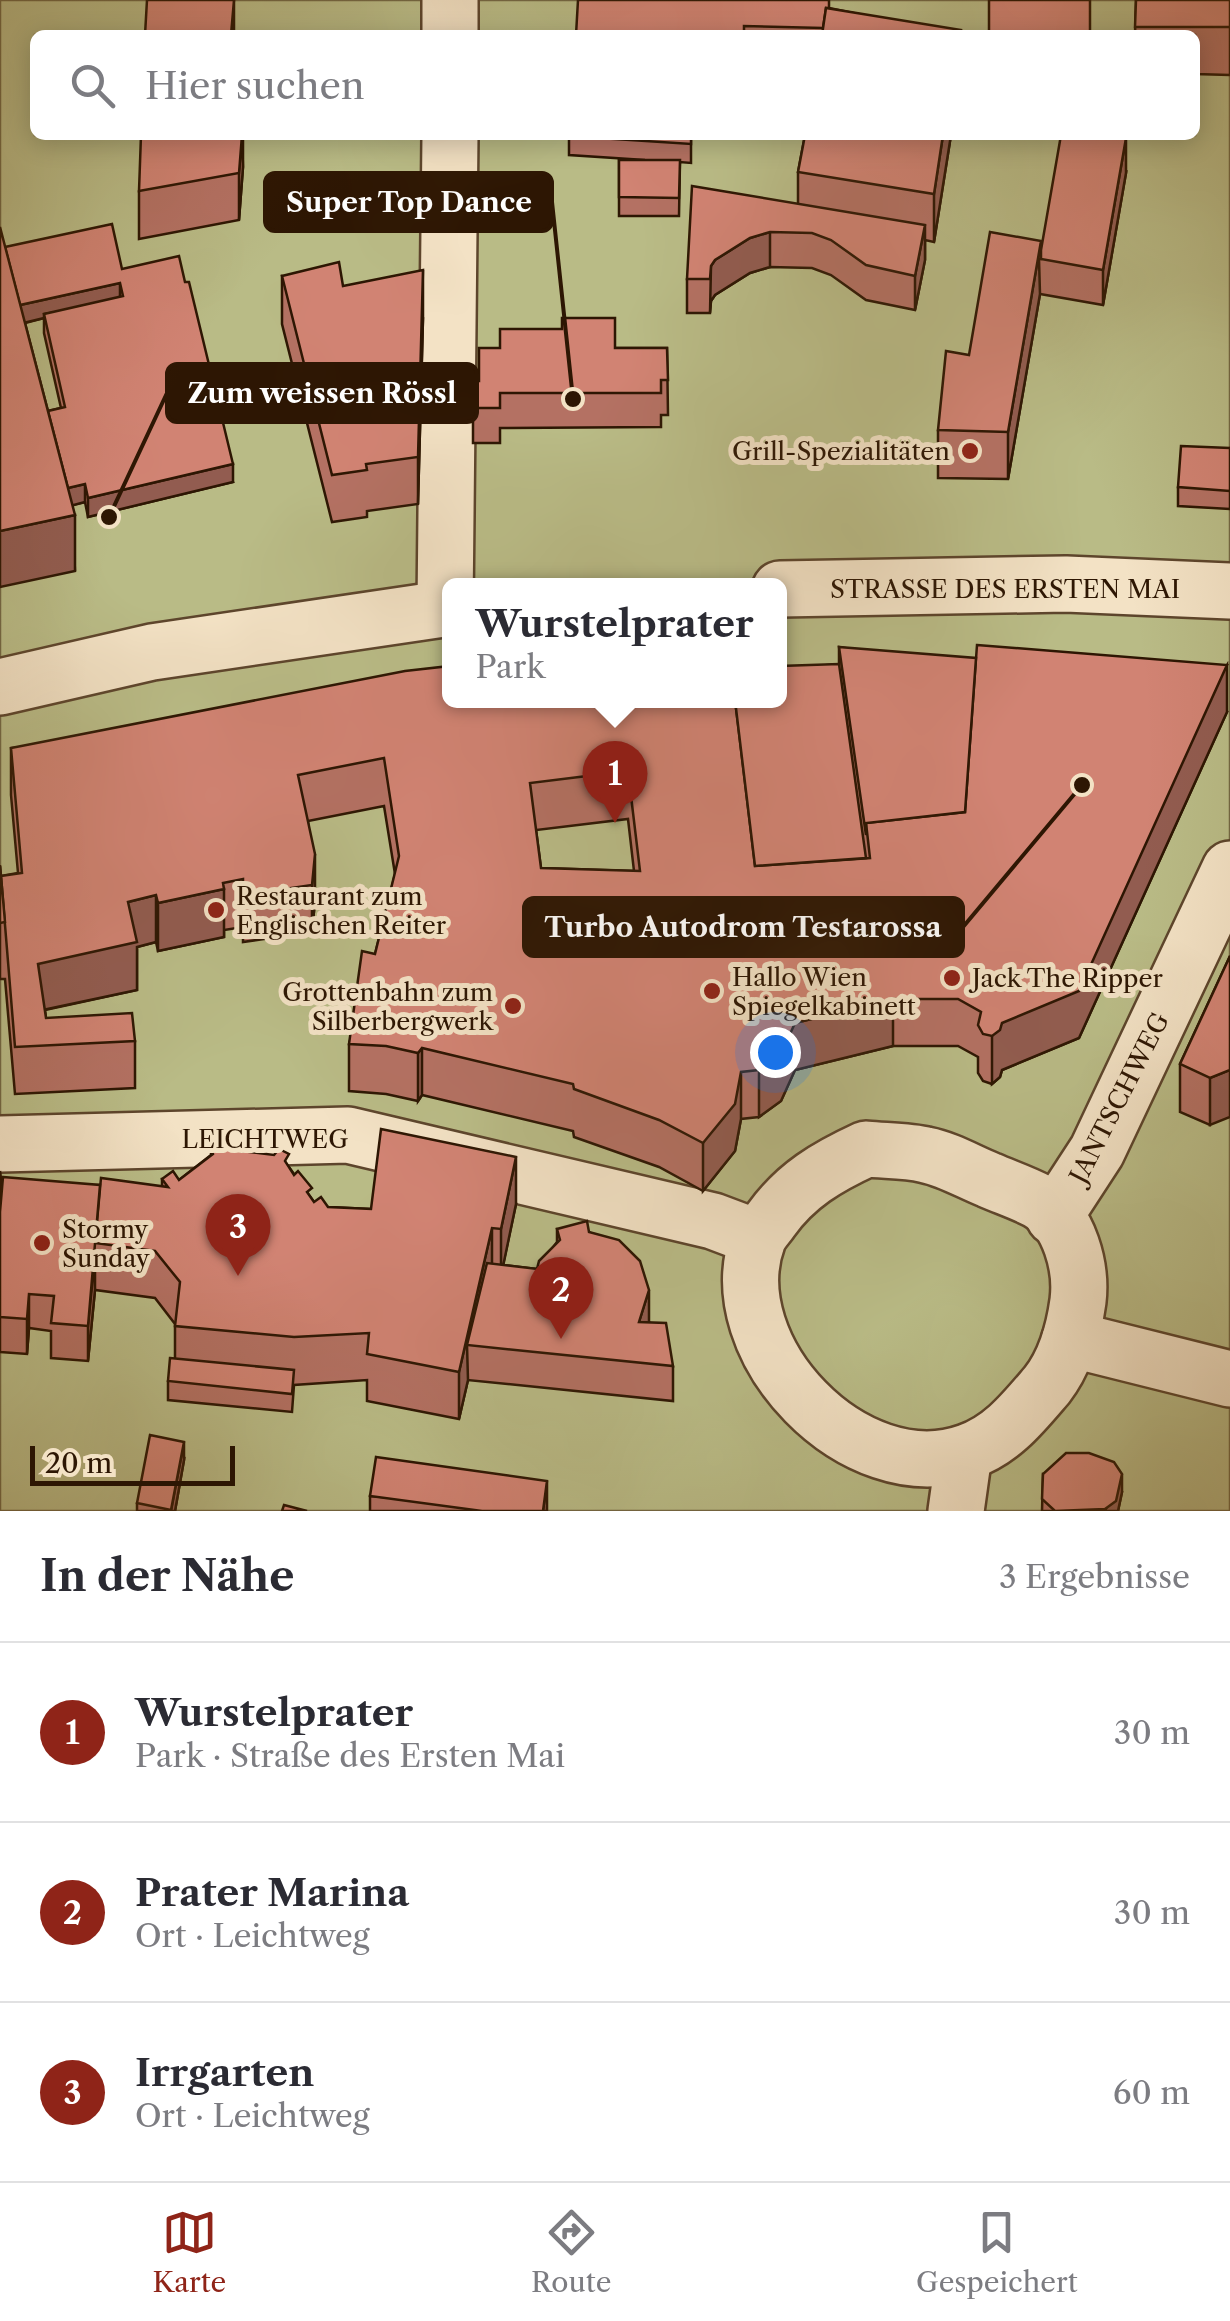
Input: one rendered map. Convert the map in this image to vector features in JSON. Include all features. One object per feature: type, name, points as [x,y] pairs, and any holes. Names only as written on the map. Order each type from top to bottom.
[{"type":"street","points":[[450,0],[450,30]]},
{"type":"street","points":[[448,578],[450,140]]},
{"type":"street","name":"STRASSE DES ERSTEN MAI","points":[[787,589],[1066,584],[1230,591]]},
{"type":"street","points":[[0,687],[152,652],[442,609]]},
{"type":"street","name":"JANTSCHWEG","points":[[1054,1216],[1096,1150],[1230,870]]},
{"type":"street","name":"LEICHTWEG","points":[[0,1144],[348,1135],[712,1221],[758,1238]]},
{"type":"street","points":[[866,1148],[928,1155],[1041,1202],[1054,1216],[1070,1239],[1080,1286],[1070,1339],[1052,1378],[1017,1421],[993,1440],[964,1454],[920,1458],[878,1450],[830,1426],[806,1404],[778,1366],[758,1327],[752,1282],[758,1238],[787,1198],[825,1168],[866,1148]]},
{"type":"street","points":[[1070,1339],[1230,1379]]},
{"type":"street","points":[[956,1511],[964,1454]]},
{"type":"green space","points":[[0,0],[1230,0],[1230,1511],[0,1511]]},
{"type":"building","points":[[147,0],[234,0],[231,30],[145,30]]},
{"type":"building","points":[[578,0],[829,0],[823,28],[576,30]]},
{"type":"building","points":[[989,0],[1090,0],[1090,30],[989,30]]},
{"type":"building","points":[[1136,0],[1230,0],[1230,27],[1135,27]]},
{"type":"building","points":[[826,8],[961,30],[823,30]]},
{"type":"building","points":[[141,140],[242,140],[239,173],[139,191]]},
{"type":"building","points":[[630,140],[691,140],[691,144]]},
{"type":"building","points":[[804,140],[942,140],[934,194],[798,172]]},
{"type":"building","points":[[1060,140],[1126,140],[1103,270],[1041,259]]},
{"type":"building","points":[[619,160],[680,160],[679,198],[619,197]]},
{"type":"building","points":[[692,186],[925,225],[915,276],[866,265],[831,240],[812,233],[770,232],[750,238],[715,260],[710,279],[687,279]]},
{"type":"building","points":[[112,224],[122,269],[179,256],[185,282],[189,282],[233,464],[88,498],[85,484],[68,488],[48,411],[65,407],[44,314],[123,296],[120,283],[20,305],[5,247]]},
{"type":"building","points":[[0,227],[75,515],[0,531]]},
{"type":"building","points":[[990,232],[1041,241],[1008,432],[938,430],[946,351],[969,355]]},
{"type":"building","points":[[339,262],[343,286],[423,270],[418,457],[366,464],[367,470],[332,475],[282,276]]},
{"type":"building","points":[[562,318],[615,318],[615,348],[667,348],[668,380],[661,380],[661,393],[500,393],[500,408],[473,408],[473,381],[479,381],[479,348],[500,348],[500,329],[562,329]]},
{"type":"building","points":[[1181,446],[1230,448],[1230,491],[1178,487]]},
{"type":"building","points":[[977,645],[1227,665],[1079,991],[1002,1023],[992,1036],[983,1034],[978,1025],[981,1012],[958,999],[893,999],[795,1023],[781,1054],[759,1070],[741,1072],[735,1104],[703,1143],[659,1120],[574,1089],[573,1084],[422,1048],[418,1053],[349,1044],[362,951],[375,954],[399,856],[384,758],[298,775],[315,854],[312,885],[243,895],[243,879],[223,883],[224,889],[158,903],[156,895],[128,902],[137,942],[38,964],[46,1018],[132,1013],[135,1041],[15,1047],[1,876],[22,873],[11,748],[442,667],[442,708],[736,708],[755,866],[870,858],[866,823],[965,812]],"holes":[[[628,771],[640,871],[541,868],[530,783]]]},
{"type":"building","points":[[839,647],[976,658],[965,812],[866,823],[866,835]]},
{"type":"building","points":[[839,664],[866,858],[755,866],[736,708],[787,708],[787,666]]},
{"type":"building","points":[[0,865],[5,922],[0,923]]},
{"type":"building","points":[[1230,956],[1230,1070],[1210,1078],[1180,1064]]},
{"type":"building","points":[[381,1129],[516,1157],[501,1229],[492,1228],[459,1372],[367,1354],[369,1333],[294,1337],[175,1326],[180,1282],[155,1251],[95,1243],[101,1178],[168,1187],[162,1179],[173,1171],[179,1180],[213,1154],[211,1144],[222,1140],[225,1149],[274,1155],[279,1149],[289,1154],[285,1161],[294,1175],[298,1171],[312,1188],[307,1192],[314,1202],[321,1197],[328,1207],[371,1209]]},
{"type":"building","points":[[3,1177],[100,1185],[88,1326],[51,1323],[54,1296],[29,1294],[27,1319],[0,1317]]},
{"type":"building","points":[[587,1221],[589,1232],[619,1240],[640,1261],[649,1290],[639,1322],[666,1323],[673,1366],[467,1345],[487,1263],[537,1269],[539,1261],[560,1240],[557,1229]]},
{"type":"building","points":[[170,1358],[294,1370],[292,1394],[168,1381]]},
{"type":"building","points":[[150,1435],[184,1442],[171,1510],[137,1503]]},
{"type":"building","points":[[1066,1453],[1089,1453],[1114,1462],[1122,1474],[1116,1501],[1105,1509],[1055,1511],[1042,1499],[1043,1474]]},
{"type":"building","points":[[376,1457],[547,1481],[543,1511],[482,1511],[370,1496]]},
{"type":"building","points":[[284,1505],[307,1511],[282,1511]]},
{"type":"place","name":"Super Top Dance","points":[[573,399]]},
{"type":"place","name":"Grill-Spezialitäten","points":[[970,451]]},
{"type":"place","name":"Zum weissen Rössl","points":[[109,517]]},
{"type":"place","name":"Turbo Autodrom Testarossa","points":[[1082,785]]},
{"type":"place","name":"Wurstelprater","points":[[615,823]]},
{"type":"place","name":"Restaurant zum Englischen Reiter","points":[[216,910]]},
{"type":"place","name":"Jack The Ripper","points":[[952,978]]},
{"type":"place","name":"Hallo Wien Spiegelkabinett","points":[[712,991]]},
{"type":"place","name":"Grottenbahn zum Silberbergwerk","points":[[513,1006]]},
{"type":"place","name":"Stormy Sunday","points":[[42,1243]]},
{"type":"place","name":"Irrgarten","points":[[238,1276]]},
{"type":"place","name":"Prater Marina","points":[[561,1339]]}]
